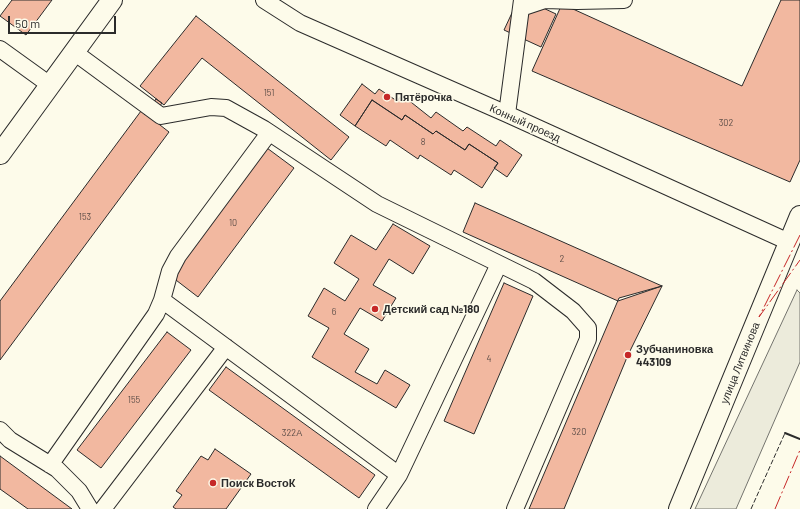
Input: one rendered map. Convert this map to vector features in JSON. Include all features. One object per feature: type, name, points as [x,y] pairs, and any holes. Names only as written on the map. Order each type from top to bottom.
[{"type":"main road","points":[[0,154],[112,0]]},
{"type":"main road","name":"улица Литвинова","points":[[679,509],[712,433],[800,216]]},
{"type":"street","name":"Конный проезд","points":[[264,0],[300,23],[507,114],[789,242]]},
{"type":"street","points":[[507,114],[521,4],[545,0],[624,0]]},
{"type":"street","points":[[0,48],[50,85]]},
{"type":"street","points":[[74,52],[161,116],[211,107],[226,108],[269,133],[377,204],[534,281],[573,311],[588,328],[588,339],[515,509]]},
{"type":"street","points":[[50,465],[149,326],[162,300],[170,271],[178,256],[269,133]]},
{"type":"street","points":[[376,509],[399,475],[499,264]]},
{"type":"street","points":[[162,300],[399,475]]},
{"type":"street","points":[[103,509],[226,347]]},
{"type":"street","points":[[0,430],[10,440],[57,469],[79,491],[90,509]]},
{"type":"shaded area","points":[[797,290],[800,293],[800,362],[736,509],[695,509]]},
{"type":"building","points":[[12,0],[52,0],[26,35],[0,16]]},
{"type":"building","points":[[518,0],[526,0],[556,14],[541,47],[504,30]]},
{"type":"building","points":[[781,0],[800,0],[800,160],[790,182],[532,71],[562,4],[742,86]]},
{"type":"building","points":[[196,16],[349,137],[331,160],[202,58],[164,105],[140,86]]},
{"type":"building","points":[[362,84],[375,94],[379,89],[397,101],[402,95],[431,118],[436,112],[463,131],[467,127],[496,146],[500,140],[522,155],[507,177],[494,168],[498,163],[469,144],[465,150],[436,131],[433,134],[405,115],[402,120],[372,100],[355,126],[340,115]]},
{"type":"building","points":[[156,99],[162,103],[151,118],[169,132],[0,360],[0,301],[141,111],[145,115]]},
{"type":"building","points":[[372,100],[402,120],[405,115],[433,134],[436,131],[465,150],[469,144],[498,163],[482,188],[454,170],[451,175],[420,155],[418,159],[390,140],[386,146],[355,126]]},
{"type":"building","points":[[267,148],[294,168],[198,297],[172,277]]},
{"type":"building","points":[[475,203],[662,286],[618,301],[463,232]]},
{"type":"building","points":[[393,224],[430,246],[413,274],[389,259],[373,285],[396,298],[382,321],[360,308],[344,334],[369,349],[355,372],[377,384],[385,370],[410,385],[396,408],[312,357],[329,328],[308,316],[324,288],[345,301],[359,279],[334,263],[351,235],[376,250]]},
{"type":"building","points":[[504,283],[533,296],[474,434],[444,421]]},
{"type":"building","points":[[662,286],[628,355],[564,509],[529,509],[619,298]]},
{"type":"building","points":[[167,332],[191,350],[101,468],[77,450]]},
{"type":"building","points":[[226,367],[375,475],[359,498],[209,390]]},
{"type":"building","name":"Поиск ВостоК","points":[[215,449],[251,474],[226,509],[176,509],[173,507],[182,495],[176,491],[201,456],[208,460]]},
{"type":"building","points":[[0,456],[72,509],[28,509],[0,489]]},
{"type":"fence","points":[[751,509],[785,433]]},
{"type":"wall","points":[[785,433],[800,439]]},
{"type":"power","points":[[800,235],[759,317],[800,260]]},
{"type":"power","points":[[775,509],[800,450]]},
{"type":"place","name":"Пятёрочка","points":[[387,97]]},
{"type":"place","name":"Детский сад №180","points":[[375,309]]},
{"type":"place","name":"Зубчаниновка 443109","points":[[628,355]]},
{"type":"place","name":"Поиск ВостоК","points":[[213,483]]}]
